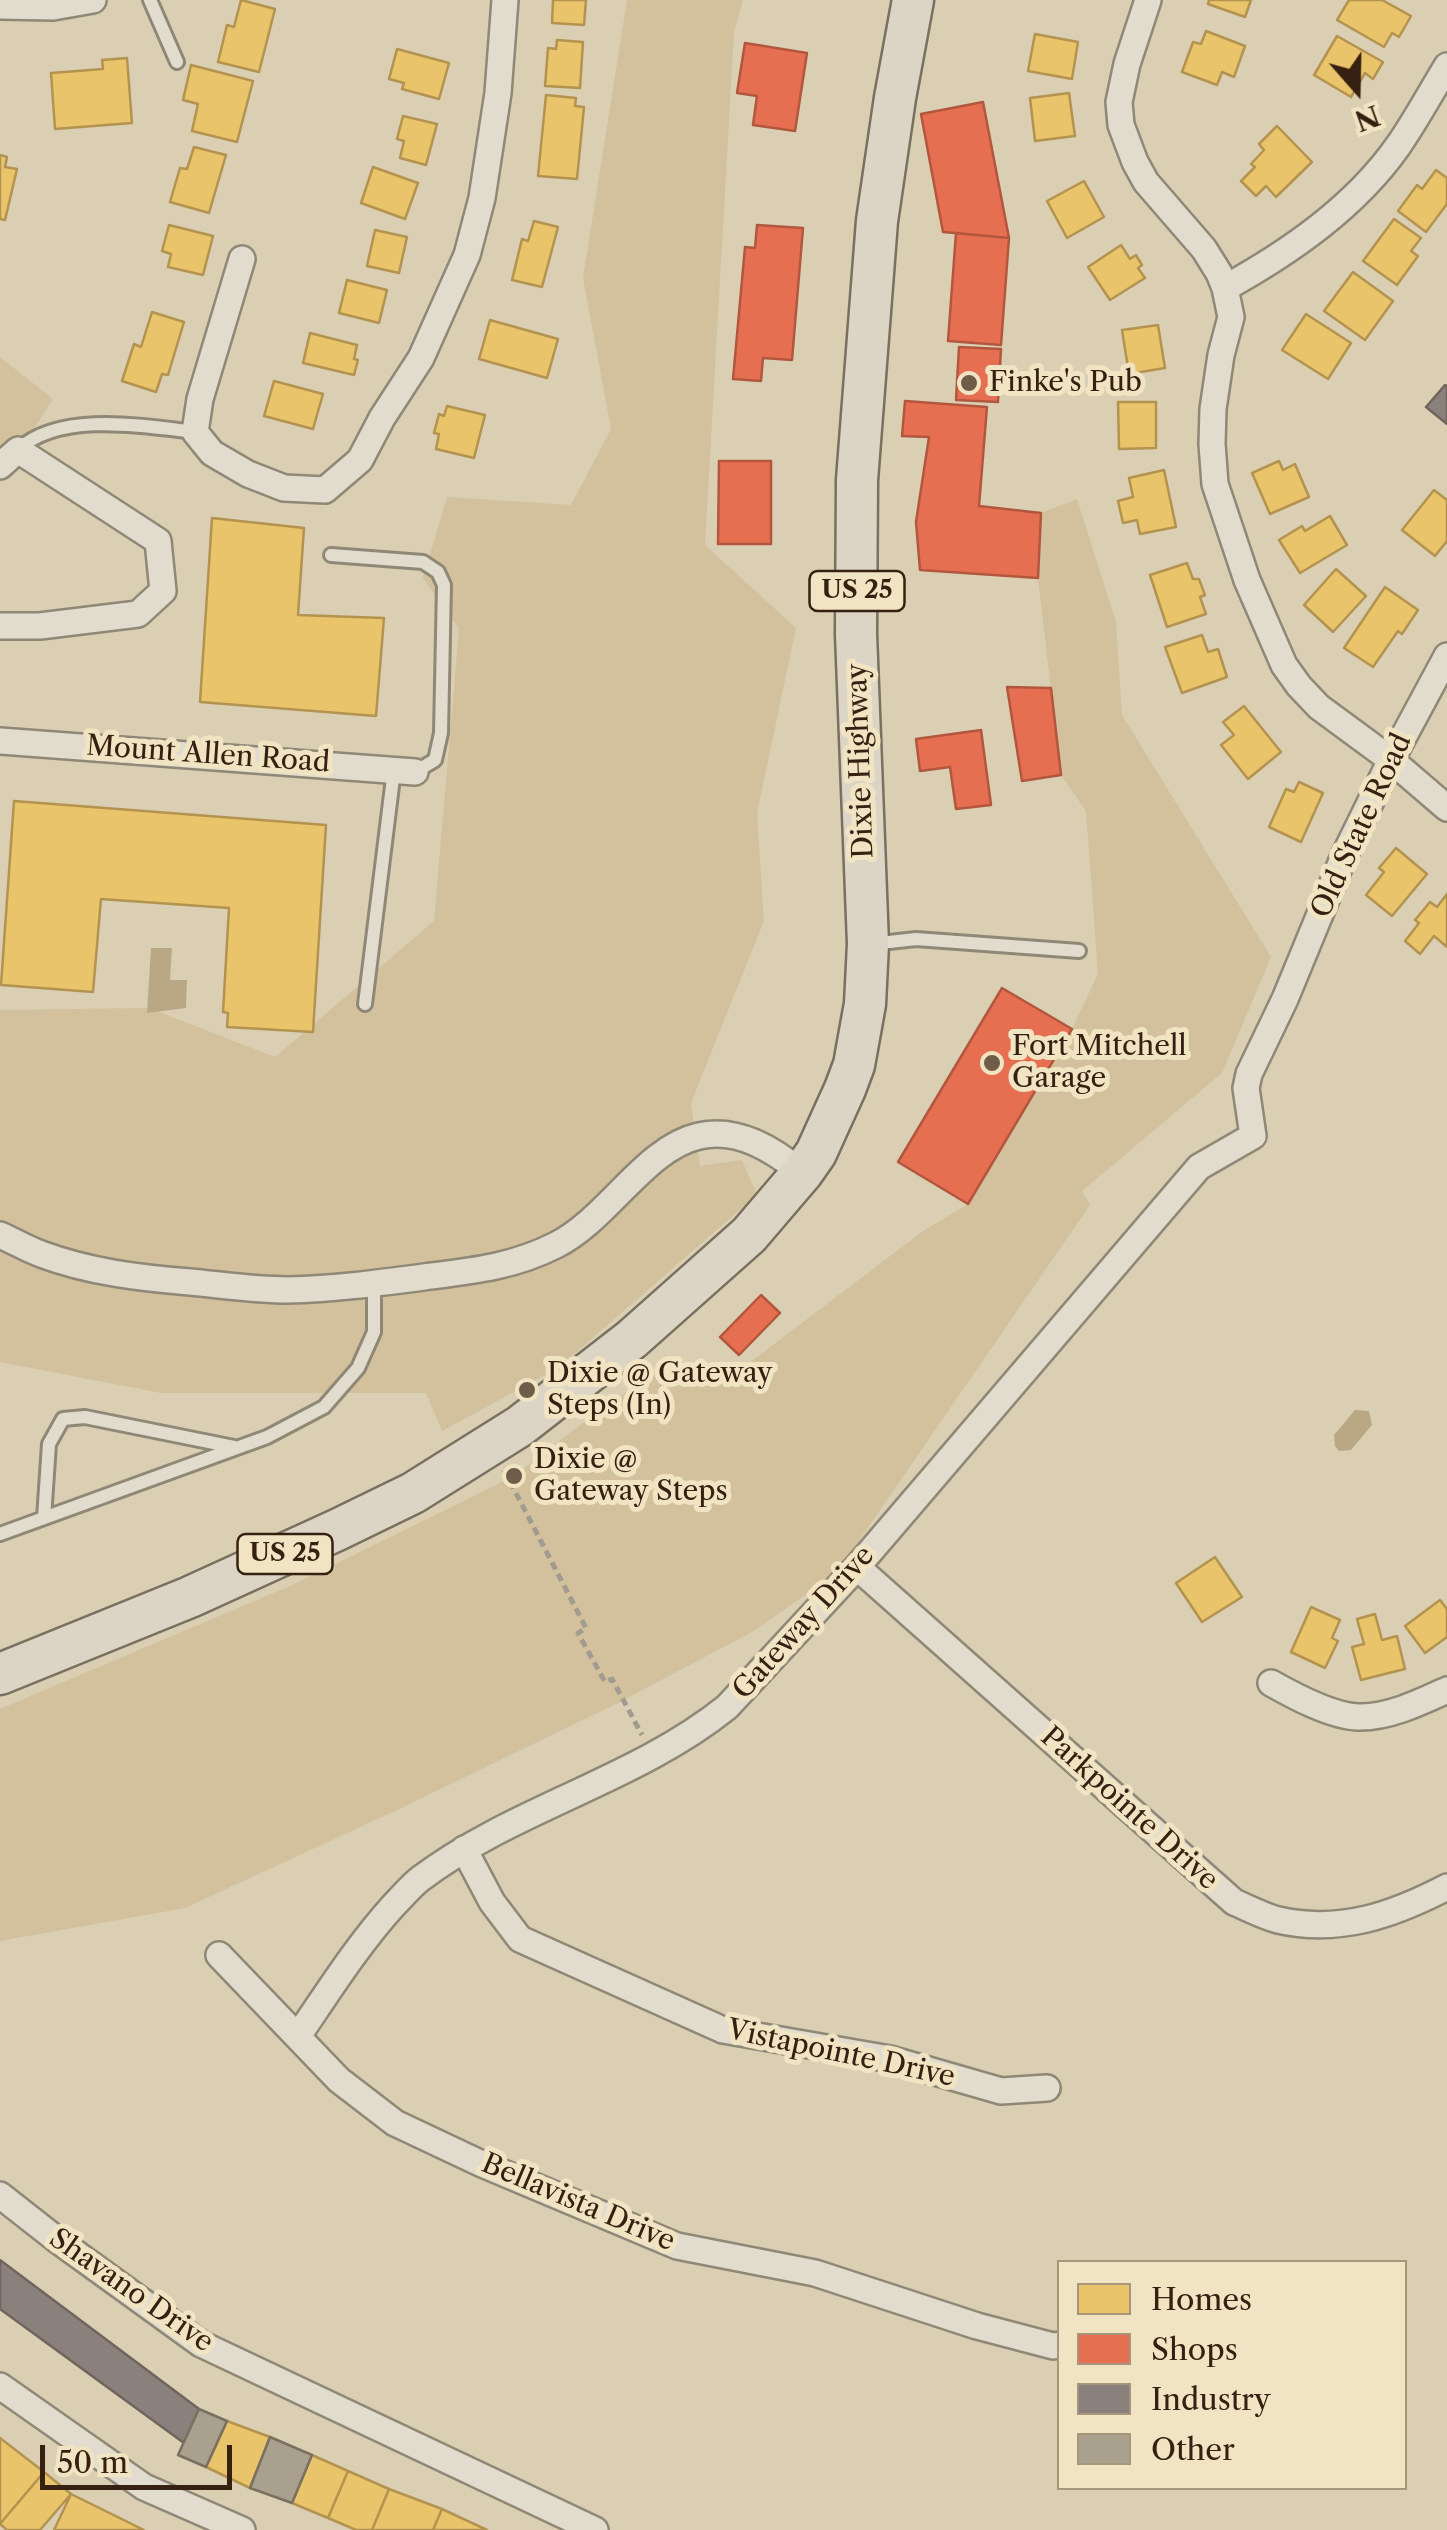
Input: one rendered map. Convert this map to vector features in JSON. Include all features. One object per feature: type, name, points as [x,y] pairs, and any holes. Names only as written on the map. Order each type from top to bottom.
[{"type":"main road","name":"Dixie Highway","points":[[491,1444],[632,1339],[749,1235],[802,1173],[823,1137],[854,1064],[865,1004],[868,944],[856,634],[858,480],[878,220],[913,0]]},
{"type":"main road","name":"US 25","points":[[0,1674],[190,1597],[338,1530],[413,1493],[491,1444]]},
{"type":"street","points":[[0,6],[54,8],[92,0]]},
{"type":"street","points":[[242,259],[200,399],[195,432],[212,453],[248,474],[284,488],[325,490],[360,460],[421,358],[466,255],[482,198],[498,93],[505,0]]},
{"type":"street","points":[[1148,0],[1119,102],[1122,125],[1146,182],[1204,249],[1220,272],[1225,288],[1231,317],[1213,409],[1214,484],[1247,580],[1284,665],[1299,686],[1318,707],[1391,760],[1447,808]]},
{"type":"street","points":[[1225,288],[1328,221],[1375,175],[1399,145],[1447,66]]},
{"type":"street","points":[[0,626],[40,626],[138,614],[163,591],[158,541],[9,458]]},
{"type":"street","name":"Old State Road","points":[[1253,1136],[1246,1088],[1249,1074],[1344,856],[1447,656]]},
{"type":"street","name":"Mount Allen Road","points":[[0,741],[405,771]]},
{"type":"street","points":[[0,1235],[86,1267],[148,1279],[284,1290],[502,1266],[558,1244],[600,1213],[671,1146],[695,1136],[733,1136],[774,1150],[802,1173]]},
{"type":"street","name":"Gateway Drive","points":[[298,2036],[358,1948],[416,1882],[464,1848],[652,1755],[704,1726],[727,1707],[857,1567],[1199,1168],[1253,1136]]},
{"type":"street","name":"Parkpointe Drive","points":[[857,1567],[1234,1902],[1274,1919],[1310,1925],[1377,1918],[1447,1887]]},
{"type":"street","points":[[1271,1683],[1300,1700],[1355,1717],[1378,1715],[1447,1690]]},
{"type":"street","name":"Vistapointe Drive","points":[[464,1848],[492,1902],[520,1939],[723,2030],[890,2059],[1001,2091],[1047,2088]]},
{"type":"street","name":"Bellavista Drive","points":[[220,1955],[339,2080],[395,2123],[482,2164],[677,2246],[814,2272],[977,2326],[1057,2346]]},
{"type":"street","name":"Shavano Drive","points":[[0,2194],[201,2344],[595,2530]]},
{"type":"street","points":[[0,2386],[144,2488],[242,2530]]},
{"type":"lane","points":[[150,0],[176,62]]},
{"type":"lane","points":[[9,458],[25,443],[66,426],[127,424],[195,432]]},
{"type":"lane","points":[[331,555],[423,562],[438,572],[444,586],[441,733],[435,760],[405,771],[365,1004]]},
{"type":"lane","points":[[868,944],[916,939],[1079,951]]},
{"type":"lane","points":[[0,1534],[267,1437],[324,1407],[358,1368],[374,1332],[374,1283]]},
{"type":"lane","points":[[44,1518],[49,1444],[63,1419],[85,1417],[238,1448]]},
{"type":"path","points":[[491,1444],[586,1628],[578,1633],[604,1682],[612,1679],[652,1755]]},
{"type":"shaded area","points":[[627,0],[743,0],[734,32],[705,545],[796,628],[757,813],[764,921],[691,1103],[700,1166],[742,1160],[757,1195],[558,1368],[442,1431],[426,1393],[161,1393],[0,1362],[0,1010],[149,1008],[275,1057],[434,921],[459,629],[423,578],[447,497],[571,505],[611,429],[583,278]]},
{"type":"shaded area","points":[[0,357],[53,399],[0,482]]},
{"type":"shaded area","points":[[1077,499],[1116,622],[1122,715],[1271,957],[1222,1073],[1082,1191],[1090,1205],[836,1574],[752,1632],[616,1704],[185,1908],[0,1941],[0,1709],[297,1583],[514,1476],[605,1406],[672,1361],[740,1370],[923,1231],[968,1204],[1072,1029],[1098,974],[1086,811],[1061,775],[1038,578],[1041,513]]},
{"type":"shaded area","points":[[151,948],[172,948],[170,980],[187,980],[186,1008],[147,1013]]},
{"type":"shaded area","points":[[1355,1410],[1369,1411],[1372,1425],[1351,1450],[1339,1451],[1334,1435]]},
{"type":"building: Homes","points":[[241,0],[275,9],[259,72],[218,62],[227,25],[234,27]]},
{"type":"building: Homes","points":[[553,0],[586,0],[584,25],[552,23]]},
{"type":"building: Homes","points":[[1209,0],[1251,0],[1245,17],[1208,4]]},
{"type":"building: Homes","points":[[1349,0],[1382,0],[1411,16],[1399,37],[1392,33],[1384,47],[1337,20]]},
{"type":"building: Homes","points":[[1206,31],[1245,46],[1234,77],[1222,72],[1217,85],[1182,72],[1193,42],[1201,44]]},
{"type":"building: Homes","points":[[1035,34],[1078,42],[1072,79],[1028,71]]},
{"type":"building: Homes","points":[[1337,36],[1383,62],[1373,79],[1365,73],[1351,97],[1314,75]]},
{"type":"building: Homes","points":[[557,40],[583,42],[580,88],[545,86],[548,48],[556,49]]},
{"type":"building: Homes","points":[[397,49],[449,63],[439,99],[402,89],[404,83],[389,79]]},
{"type":"building: Homes","points":[[127,58],[132,123],[55,129],[51,73],[103,69],[102,60]]},
{"type":"building: Homes","points":[[191,65],[253,81],[237,142],[192,131],[198,104],[183,100]]},
{"type":"building: Homes","points":[[1069,93],[1075,136],[1035,141],[1030,98]]},
{"type":"building: Homes","points":[[546,95],[576,98],[575,106],[584,107],[577,179],[538,176]]},
{"type":"building: Homes","points":[[403,116],[437,124],[426,165],[400,158],[404,141],[397,139]]},
{"type":"building: Homes","points":[[1277,126],[1312,162],[1276,197],[1266,186],[1256,196],[1241,181],[1264,150],[1259,144]]},
{"type":"building: Homes","points":[[194,147],[226,155],[209,213],[170,202],[180,168],[187,169]]},
{"type":"building: Homes","points":[[0,155],[7,157],[5,167],[17,169],[5,220],[0,219]]},
{"type":"building: Homes","points":[[373,167],[418,183],[405,219],[361,203]]},
{"type":"building: Homes","points":[[1436,170],[1447,178],[1447,204],[1426,232],[1398,211],[1417,185],[1422,189]]},
{"type":"building: Homes","points":[[1084,181],[1104,217],[1067,238],[1047,201]]},
{"type":"building: Homes","points":[[1394,219],[1421,238],[1411,251],[1418,256],[1397,285],[1363,261]]},
{"type":"building: Homes","points":[[534,221],[558,227],[542,287],[512,280],[522,239],[528,241]]},
{"type":"building: Homes","points":[[169,225],[213,236],[203,275],[168,267],[171,254],[162,251]]},
{"type":"building: Homes","points":[[375,230],[407,237],[399,273],[367,266]]},
{"type":"building: Homes","points":[[1121,245],[1130,259],[1136,255],[1145,278],[1110,300],[1088,267]]},
{"type":"building: Homes","points":[[1353,272],[1393,301],[1365,340],[1324,311]]},
{"type":"building: Homes","points":[[347,280],[387,290],[379,323],[339,313]]},
{"type":"building: Homes","points":[[152,312],[184,322],[168,375],[162,374],[156,392],[122,381],[134,344],[141,347]]},
{"type":"building: Homes","points":[[1306,314],[1351,343],[1328,379],[1282,350]]},
{"type":"building: Homes","points":[[490,320],[558,339],[547,378],[479,359]]},
{"type":"building: Homes","points":[[1158,325],[1165,368],[1129,374],[1122,330]]},
{"type":"building: Homes","points":[[310,333],[357,345],[354,375],[303,363]]},
{"type":"building: Homes","points":[[274,381],[323,394],[313,429],[264,416]]},
{"type":"building: Homes","points":[[1118,402],[1156,402],[1156,448],[1119,449]]},
{"type":"building: Homes","points":[[447,406],[485,415],[474,458],[436,449],[439,434],[434,433],[439,414],[444,416]]},
{"type":"building: Homes","points":[[1279,461],[1283,470],[1295,464],[1309,497],[1270,514],[1252,473]]},
{"type":"building: Homes","points":[[1164,470],[1176,527],[1140,534],[1137,520],[1123,523],[1118,501],[1133,497],[1129,478]]},
{"type":"building: Homes","points":[[1434,490],[1447,500],[1447,541],[1435,556],[1402,530]]},
{"type":"building: Homes","points":[[1330,516],[1347,545],[1300,573],[1279,540]]},
{"type":"building: Homes","points":[[212,518],[304,528],[298,615],[384,618],[376,716],[200,702]]},
{"type":"building: Homes","points":[[1187,563],[1205,595],[1200,597],[1206,614],[1167,627],[1150,575]]},
{"type":"building: Homes","points":[[1336,569],[1366,596],[1333,632],[1304,605]]},
{"type":"building: Homes","points":[[1385,587],[1418,610],[1373,667],[1344,648]]},
{"type":"building: Homes","points":[[1202,635],[1208,652],[1218,649],[1227,677],[1182,693],[1165,647]]},
{"type":"building: Homes","points":[[1244,706],[1281,752],[1248,779],[1221,745],[1234,735],[1223,722]]},
{"type":"building: Homes","points":[[1299,782],[1323,793],[1301,842],[1269,827],[1286,789],[1294,792]]},
{"type":"building: Homes","points":[[14,801],[326,825],[313,1032],[227,1027],[228,1013],[223,1012],[229,908],[101,899],[93,992],[1,985]]},
{"type":"building: Homes","points":[[1396,848],[1427,874],[1392,916],[1366,895],[1384,872],[1379,868]]},
{"type":"building: Homes","points":[[1447,894],[1447,947],[1434,936],[1420,954],[1405,941],[1430,902],[1437,907]]},
{"type":"building: Homes","points":[[1215,1557],[1242,1597],[1202,1622],[1176,1583]]},
{"type":"building: Homes","points":[[1440,1600],[1447,1609],[1447,1637],[1425,1653],[1405,1626]]},
{"type":"building: Homes","points":[[1311,1607],[1340,1620],[1332,1638],[1338,1641],[1325,1668],[1291,1652]]},
{"type":"building: Homes","points":[[1375,1614],[1382,1640],[1397,1636],[1405,1669],[1361,1680],[1352,1647],[1364,1644],[1357,1619]]},
{"type":"building: Homes","points":[[227,2421],[270,2437],[250,2488],[206,2467]]},
{"type":"building: Homes","points":[[0,2438],[44,2472],[0,2524]]},
{"type":"building: Homes","points":[[312,2455],[348,2471],[328,2518],[292,2503]]},
{"type":"building: Homes","points":[[348,2471],[389,2489],[372,2530],[356,2530],[328,2518]]},
{"type":"building: Homes","points":[[44,2472],[71,2494],[40,2530],[7,2530],[0,2524]]},
{"type":"building: Homes","points":[[389,2489],[442,2509],[433,2530],[372,2530]]},
{"type":"building: Homes","points":[[71,2494],[144,2530],[54,2530]]},
{"type":"building: Homes","points":[[442,2509],[487,2530],[433,2530]]},
{"type":"building: Shops","points":[[745,43],[807,53],[795,131],[753,125],[757,96],[737,93]]},
{"type":"building: Shops","points":[[983,102],[1009,238],[943,232],[921,114]]},
{"type":"building: Shops","points":[[757,225],[803,228],[792,360],[763,358],[761,381],[733,379],[745,247],[755,248]]},
{"type":"building: Shops","points":[[956,233],[1009,238],[1001,345],[948,341]]},
{"type":"building: Shops","points":[[959,347],[1001,349],[998,402],[956,400]]},
{"type":"building: Shops","points":[[905,401],[987,407],[979,506],[1041,513],[1038,578],[920,570],[916,522],[929,437],[902,436]]},
{"type":"building: Shops","points":[[719,461],[771,461],[771,544],[718,544]]},
{"type":"building: Shops","points":[[1007,687],[1051,688],[1061,775],[1022,781]]},
{"type":"building: Shops","points":[[981,730],[991,805],[956,809],[950,767],[920,771],[916,739]]},
{"type":"building: Shops","points":[[1002,988],[1072,1029],[968,1204],[898,1162]]},
{"type":"building: Shops","points":[[761,1295],[780,1313],[739,1355],[720,1337]]},
{"type":"building: Industry","points":[[1447,386],[1447,424],[1426,407]]},
{"type":"building: Industry","points":[[0,2260],[199,2409],[184,2443],[0,2309]]},
{"type":"building: Other","points":[[199,2409],[227,2421],[206,2467],[178,2455]]},
{"type":"building: Other","points":[[270,2437],[312,2455],[292,2503],[250,2488]]},
{"type":"place","name":"Finke's Pub","points":[[969,383]]},
{"type":"place","name":"Fort Mitchell Garage","points":[[992,1063]]},
{"type":"place","name":"Dixie @ Gateway Steps (In)","points":[[527,1390]]},
{"type":"place","name":"Dixie @ Gateway Steps","points":[[514,1476]]}]
